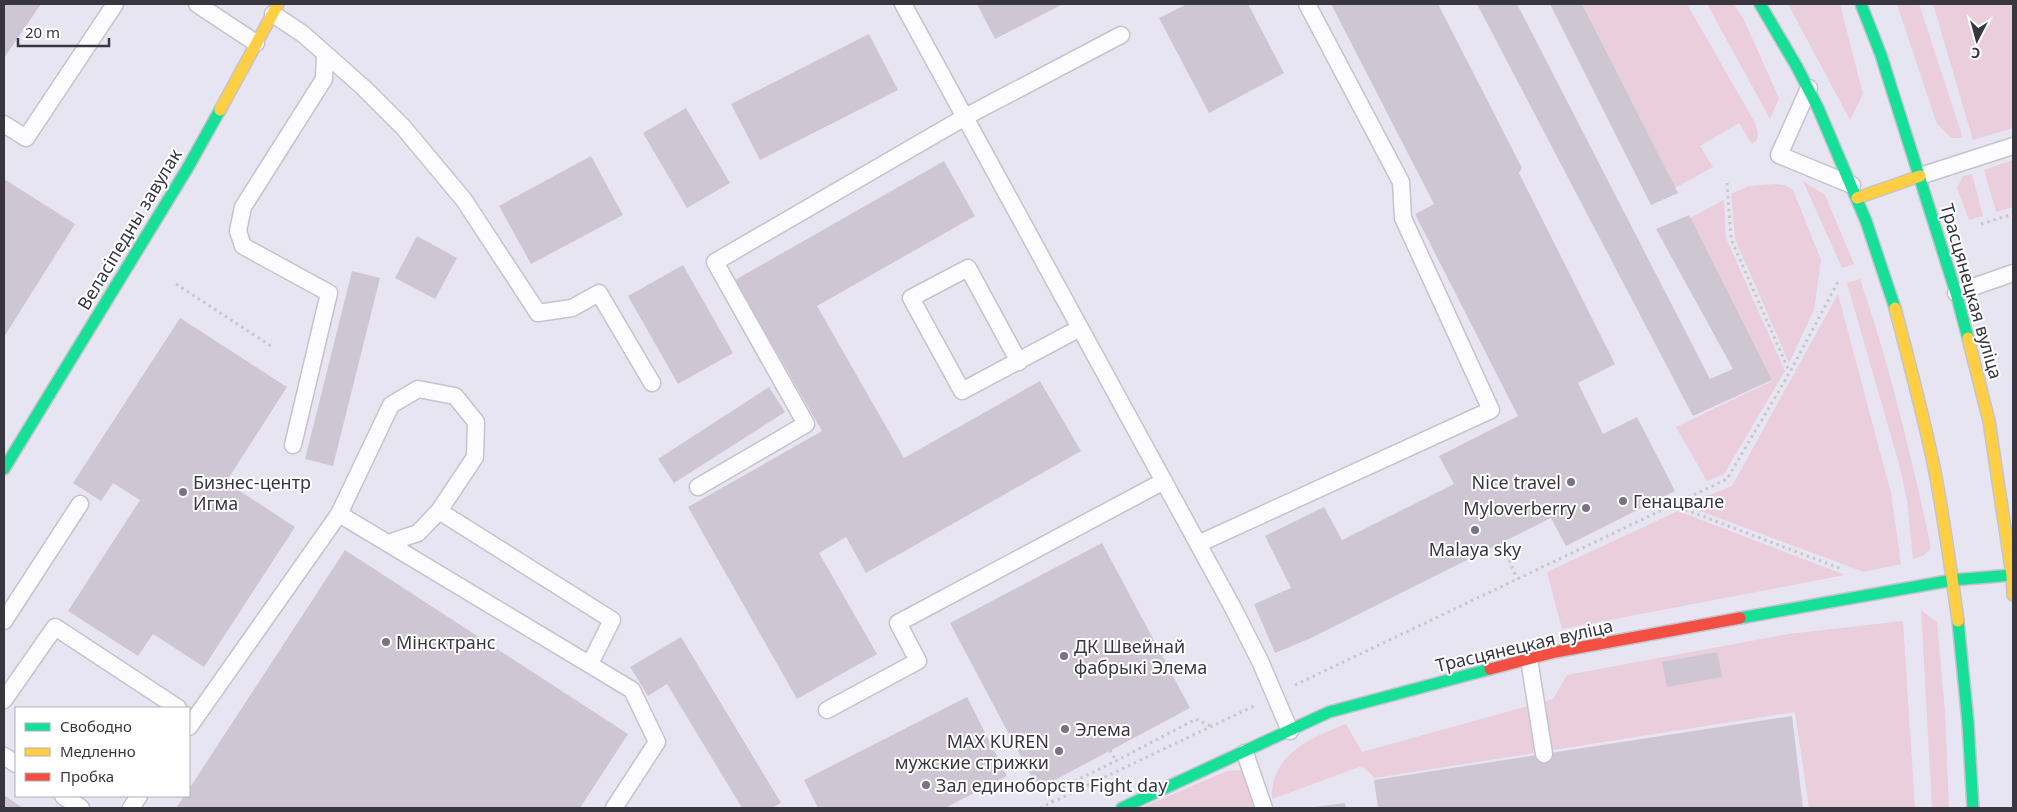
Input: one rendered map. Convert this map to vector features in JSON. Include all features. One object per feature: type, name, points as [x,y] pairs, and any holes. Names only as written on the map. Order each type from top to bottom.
[{"type":"main road","points":[[1760,4],[1809,88],[1855,192],[1898,316],[1926,422],[1953,580],[1969,727],[1973,808]]},
{"type":"main road","name":"Трасцянецкая вуліца","points":[[1861,4],[1881,55],[1956,293],[1989,421],[2012,575],[2013,595]]},
{"type":"main road","name":"Веласіпедны завулак","points":[[4,469],[187,168],[276,9]]},
{"type":"main road","points":[[1855,192],[1920,176]]},
{"type":"main road","name":"Трасцянецкая вуліца","points":[[1122,808],[1245,753],[1329,712],[1555,652],[1953,580],[2012,575]]},
{"type":"lane","points":[[4,124],[26,138],[115,4]]},
{"type":"lane","points":[[197,4],[256,43]]},
{"type":"lane","points":[[903,4],[1198,544],[1260,661],[1290,731]]},
{"type":"lane","points":[[1198,544],[1491,410],[1403,218],[1401,182],[1308,4]]},
{"type":"lane","points":[[276,9],[364,88],[402,128],[464,200],[538,313],[572,308],[599,292],[652,383]]},
{"type":"lane","points":[[698,487],[806,424],[715,262],[965,117],[1121,35]]},
{"type":"lane","points":[[293,445],[329,294],[243,246],[238,231],[243,207],[324,79],[325,54]]},
{"type":"lane","points":[[1809,88],[1779,155],[1855,192]]},
{"type":"lane","points":[[1920,176],[2013,146]]},
{"type":"lane","points":[[1019,362],[968,268],[912,298],[962,391],[1019,362],[1080,328]]},
{"type":"lane","points":[[1956,293],[2013,273]]},
{"type":"lane","points":[[191,720],[339,514],[391,405],[418,389],[455,396],[476,422],[475,457],[439,511],[418,533],[388,543]]},
{"type":"lane","points":[[827,710],[918,661],[898,623],[1164,481]]},
{"type":"lane","points":[[4,621],[80,504]]},
{"type":"lane","points":[[439,511],[612,620],[590,664]]},
{"type":"lane","points":[[339,514],[632,690],[657,742],[614,808]]},
{"type":"lane","points":[[4,700],[55,626],[176,707]]},
{"type":"lane","points":[[1529,659],[1544,754]]},
{"type":"lane","points":[[1245,753],[1264,808]]},
{"type":"lane","points":[[4,756],[15,763]]},
{"type":"lane","points":[[64,797],[81,808]]},
{"type":"lane","points":[[130,808],[138,797]]},
{"type":"path","points":[[1727,183],[1731,239],[1790,372]]},
{"type":"path","points":[[1981,224],[2013,214]]},
{"type":"path","points":[[1040,808],[1213,727],[1275,695],[1727,479],[1790,372],[1839,280]]},
{"type":"path","points":[[176,284],[272,346]]},
{"type":"path","points":[[1673,505],[1846,571]]},
{"type":"path","points":[[1502,542],[1517,579]]},
{"type":"path","points":[[1052,802],[1048,794],[1196,719],[1213,727]]},
{"type":"path","points":[[1110,750],[1116,761]]},
{"type":"shaded area","points":[[1582,4],[1687,4],[1755,123],[1758,132],[1757,140],[1752,144],[1739,123],[1700,146],[1713,167],[1675,188]]},
{"type":"shaded area","points":[[1707,4],[1734,4],[1744,20],[1779,98],[1770,119]]},
{"type":"shaded area","points":[[1788,4],[1840,4],[1863,94],[1850,120]]},
{"type":"shaded area","points":[[1897,4],[1919,4],[1963,138],[1951,138],[1937,124]]},
{"type":"shaded area","points":[[1933,4],[2013,4],[2013,128],[1973,140]]},
{"type":"shaded area","points":[[2013,160],[2013,207],[1996,212],[1984,170]]},
{"type":"shaded area","points":[[1972,174],[1983,216],[1969,220],[1957,188],[1963,176]]},
{"type":"shaded area","points":[[1803,181],[1825,195],[1854,264],[1842,268]]},
{"type":"shaded area","points":[[1785,185],[1793,190],[1821,260],[1814,310],[1789,363],[1735,239],[1731,194],[1749,186]]},
{"type":"shaded area","points":[[1724,200],[1726,238],[1785,371],[1724,474],[1707,481],[1676,427],[1774,380],[1772,380],[1690,218]]},
{"type":"shaded area","points":[[1860,279],[1898,405],[1931,548],[1923,556],[1913,559],[1907,500],[1899,464],[1847,283]]},
{"type":"shaded area","points":[[1838,294],[1891,493],[1901,564],[1864,572],[1684,505],[1732,486]]},
{"type":"shaded area","points":[[1678,511],[1845,575],[1562,629],[1547,572]]},
{"type":"shaded area","points":[[1921,610],[1937,622],[1945,711],[1949,808],[1932,808]]},
{"type":"shaded area","points":[[1903,621],[1915,808],[1809,808],[1795,712],[1375,778],[1362,766],[1272,799],[1273,783],[1285,759],[1295,750],[1319,735],[1346,724],[1362,752],[1553,699],[1567,675],[1788,634]]},
{"type":"shaded area","points":[[1243,770],[1255,808],[1141,808],[1227,771]]},
{"type":"building","points":[[4,4],[41,4],[4,58]]},
{"type":"building","points":[[977,4],[1063,4],[995,39]]},
{"type":"building","points":[[1187,4],[1248,4],[1284,73],[1209,113],[1159,18]]},
{"type":"building","points":[[1331,4],[1438,4],[1522,168],[1519,173],[1615,364],[1578,383],[1603,434],[1637,417],[1675,491],[1566,546],[1551,518],[1311,638],[1275,653],[1254,604],[1291,588],[1265,536],[1324,507],[1342,540],[1454,484],[1439,456],[1518,416],[1415,214],[1434,204]]},
{"type":"building","points":[[1477,4],[1517,4],[1710,379],[1733,369],[1656,229],[1689,215],[1772,380],[1693,416]]},
{"type":"building","points":[[1550,4],[1582,4],[1678,193],[1651,205]]},
{"type":"building","points":[[869,34],[898,90],[760,160],[731,104]]},
{"type":"building","points":[[686,108],[730,183],[687,208],[643,133]]},
{"type":"building","points":[[591,156],[623,215],[531,264],[499,206]]},
{"type":"building","points":[[944,161],[975,216],[817,306],[904,458],[1040,381],[1081,451],[866,573],[846,537],[819,553],[877,654],[797,699],[688,507],[822,431],[735,280]]},
{"type":"building","points":[[4,179],[75,224],[4,337]]},
{"type":"building","points":[[417,236],[457,258],[435,299],[395,278]]},
{"type":"building","points":[[683,265],[733,353],[678,384],[628,296]]},
{"type":"building","points":[[352,271],[380,278],[333,466],[305,459]]},
{"type":"building","name":"Бизнес-центр Игма","points":[[180,318],[287,387],[226,482],[295,527],[204,667],[153,634],[138,656],[68,611],[140,500],[113,483],[101,501],[73,483]]},
{"type":"building","points":[[769,387],[785,412],[674,483],[658,459]]},
{"type":"building","name":"ДК Швейнай фабрыкі Элема","points":[[1102,543],[1190,708],[1038,789],[950,623]]},
{"type":"building","name":"Мінсктранс","points":[[345,550],[628,734],[580,808],[176,808],[183,797],[190,797],[190,787]]},
{"type":"building","points":[[681,637],[781,803],[772,808],[742,808],[667,684],[648,696],[630,667]]},
{"type":"building","points":[[1717,652],[1722,677],[1667,687],[1662,662]]},
{"type":"building","points":[[967,697],[1007,776],[945,808],[818,808],[804,780]]},
{"type":"building","points":[[1792,716],[1803,808],[1378,808],[1374,780]]},
{"type":"building","points":[[4,795],[23,808],[4,808]]},
{"type":"building","points":[[1345,803],[1346,808],[1314,808],[1314,807]]},
{"type":"traffic: fast","points":[[1760,4],[1797,67],[1818,108],[1866,221],[1895,308]]},
{"type":"traffic: fast","points":[[1861,4],[1881,55],[1956,293],[1968,338]]},
{"type":"traffic: fast","points":[[4,469],[187,169],[220,110]]},
{"type":"traffic: fast","points":[[1740,618],[1953,580],[2012,575]]},
{"type":"traffic: fast","points":[[1958,621],[1968,723],[1973,808]]},
{"type":"traffic: fast","points":[[1122,808],[1329,712],[1490,669]]},
{"type":"traffic: slow","points":[[220,110],[278,4]]},
{"type":"traffic: slow","points":[[1857,198],[1920,176]]},
{"type":"traffic: slow","points":[[1895,308],[1921,407],[1934,467],[1958,621]]},
{"type":"traffic: slow","points":[[1968,338],[1989,421],[2012,575],[2013,595]]},
{"type":"traffic: jam","points":[[1490,669],[1555,652],[1740,618]]},
{"type":"place","name":"Nice travel","points":[[1571,482]]},
{"type":"place","name":"Бизнес-центр Игма","points":[[183,492]]},
{"type":"place","name":"Генацвале","points":[[1623,501]]},
{"type":"place","name":"Myloverberry","points":[[1586,508]]},
{"type":"place","name":"Malaya sky","points":[[1475,530]]},
{"type":"place","name":"Мінсктранс","points":[[386,642]]},
{"type":"place","name":"ДК Швейнай фабрыкі Элема","points":[[1064,656]]},
{"type":"place","name":"Элема","points":[[1065,729]]},
{"type":"place","name":"MAX KUREN мужские стрижки","points":[[1059,751]]},
{"type":"place","name":"Зал единоборств Fight day","points":[[926,785]]}]
